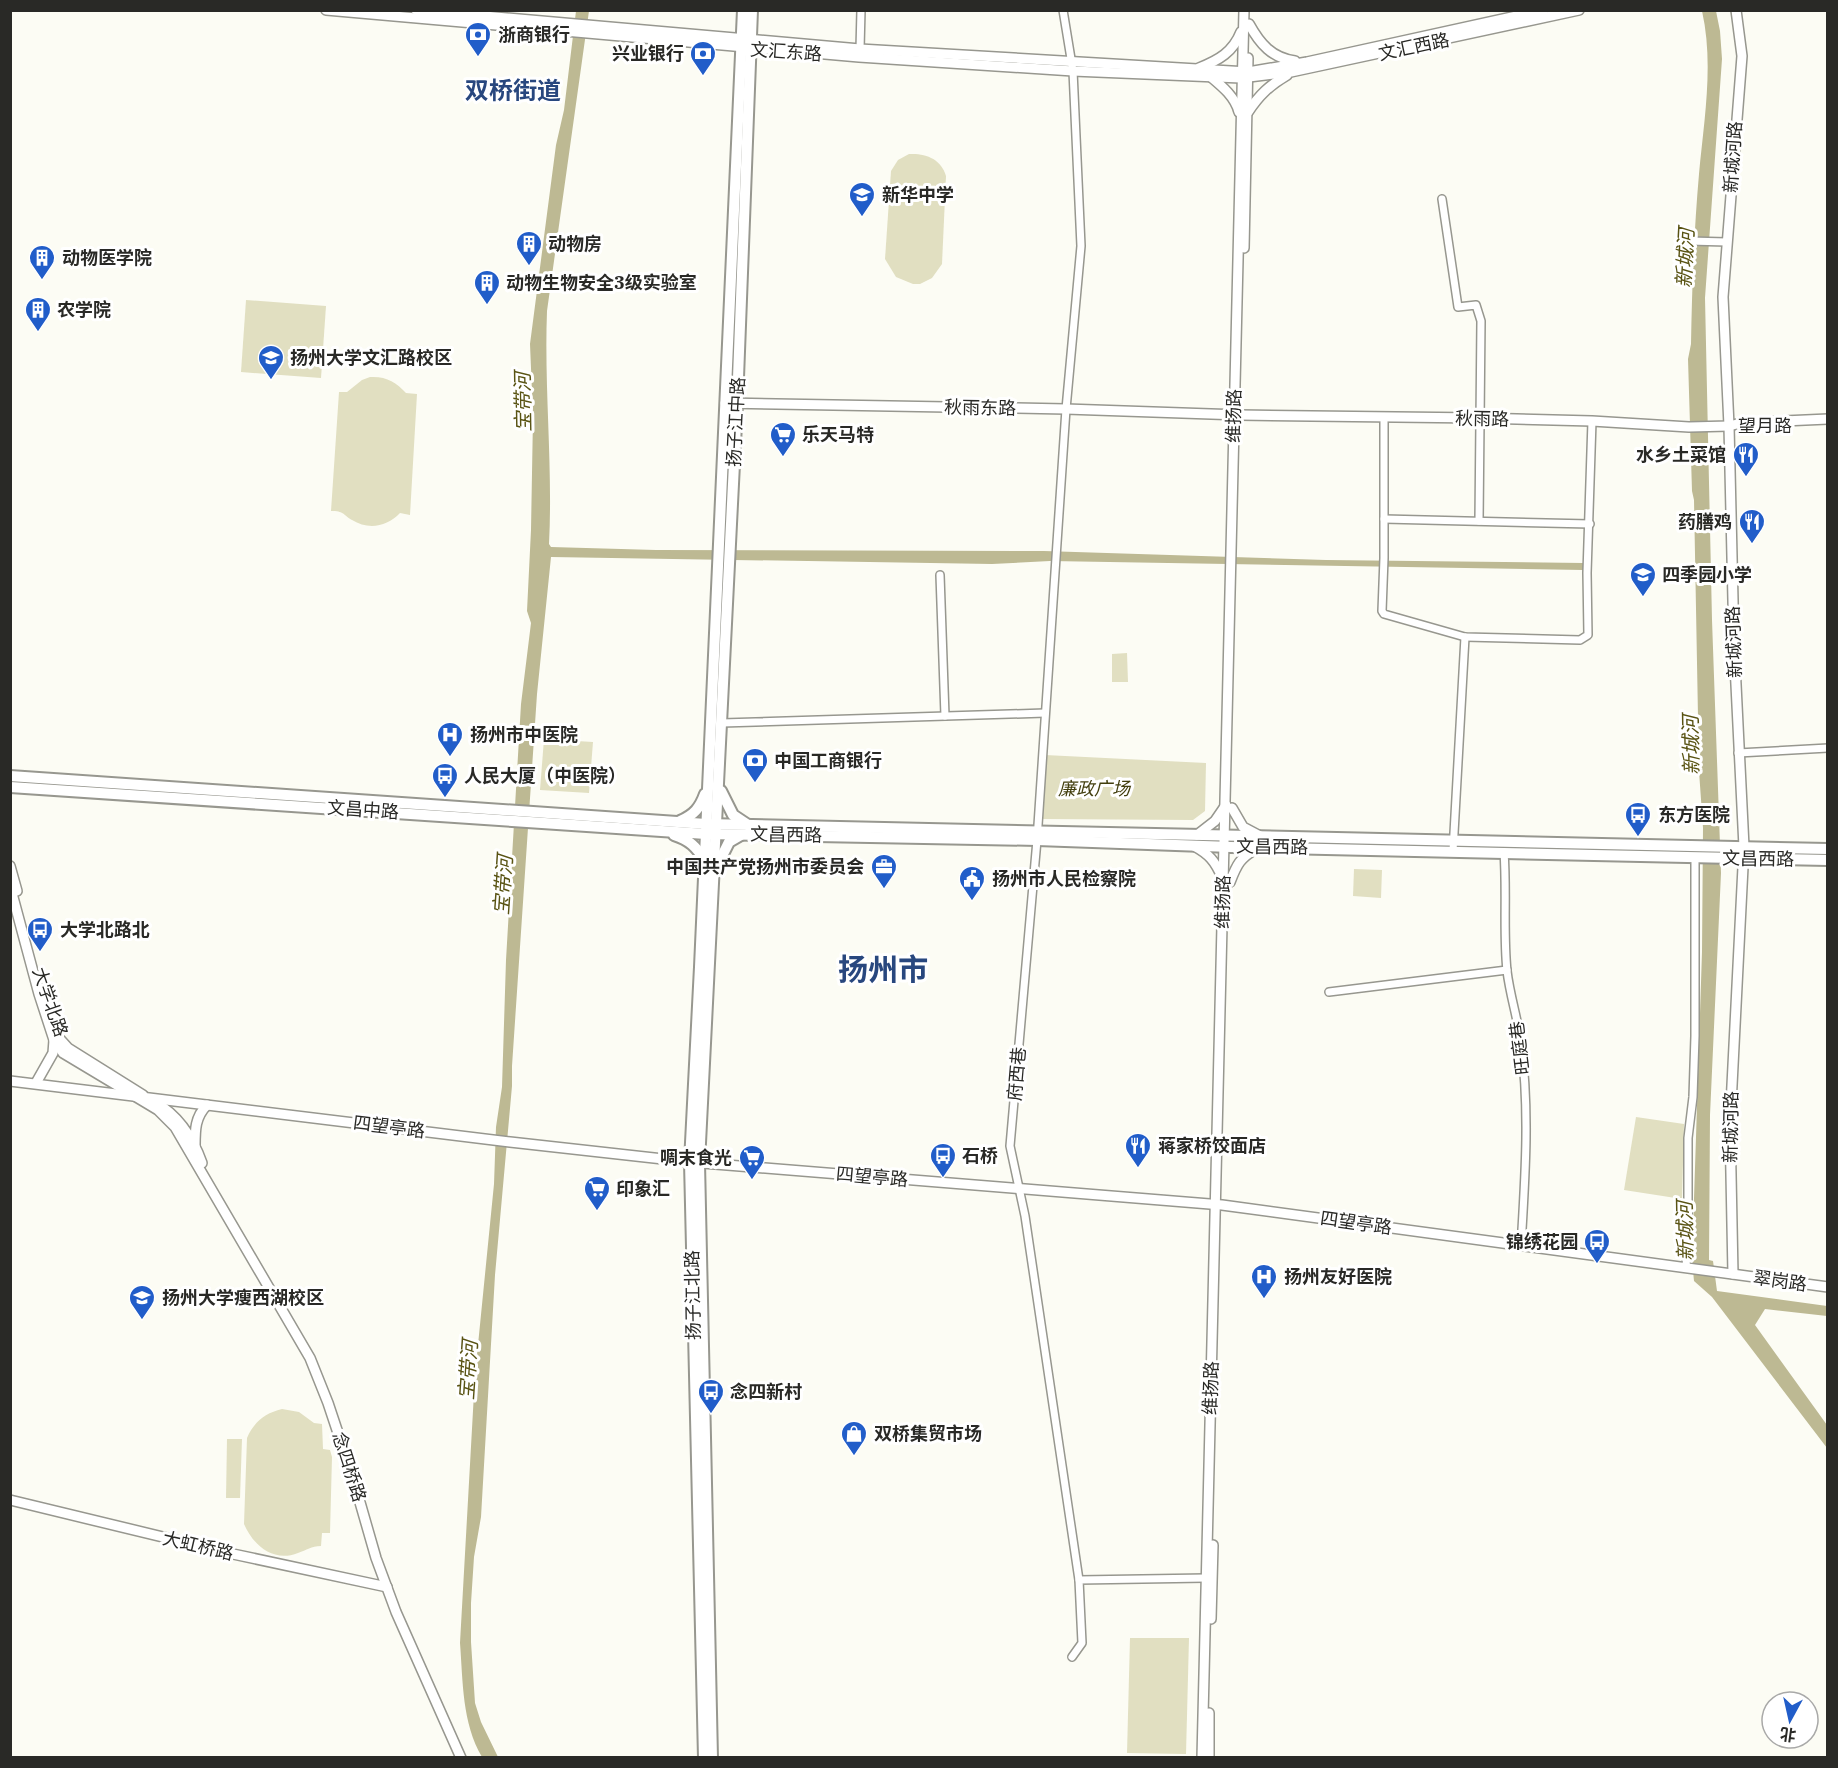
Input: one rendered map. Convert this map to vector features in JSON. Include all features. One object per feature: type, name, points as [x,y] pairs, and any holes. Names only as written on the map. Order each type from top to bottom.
[{"type":"main road","name":"扬子江中路","points":[[711,829],[731,404],[745,44],[743,10]]},
{"type":"main road","name":"扬子江中路","points":[[745,44],[752,10]]},
{"type":"main road","name":"扬子江中路","points":[[713,784],[722,723],[723,562]]},
{"type":"main road","name":"文昌中路","points":[[10,776],[513,815],[651,830],[711,829]]},
{"type":"main road","points":[[677,822],[692,816],[713,784],[733,815],[746,830],[729,842],[714,872]]},
{"type":"main road","name":"文昌中路","points":[[10,787],[513,815]]},
{"type":"main road","name":"文昌中路","points":[[535,817],[677,822],[711,829]]},
{"type":"main road","name":"文昌西路","points":[[711,829],[1454,846],[1725,846],[1744,853],[1827,860]]},
{"type":"main road","name":"扬子江北路","points":[[704,1758],[694,1162],[705,861],[711,829]]},
{"type":"main road","name":"扬子江北路","points":[[711,829],[714,872],[694,1162],[712,1758]]},
{"type":"main road","points":[[651,830],[685,838],[696,846],[705,861]]},
{"type":"main road","name":"文昌西路","points":[[1454,846],[1504,852],[1727,859],[1744,853],[1827,849]]},
{"type":"street","name":"文汇东路","points":[[326,10],[745,44],[1211,77],[1245,75]]},
{"type":"street","name":"文汇东路","points":[[416,10],[550,27]]},
{"type":"street","points":[[860,49],[861,10]]},
{"type":"street","name":"府西巷","points":[[1063,10],[1072,67],[1081,246],[1066,409],[1037,835],[1010,1146],[1025,1216],[1080,1580],[1082,1643],[1072,1657]]},
{"type":"street","name":"维扬路","points":[[1244,10],[1247,24]]},
{"type":"street","name":"维扬路","points":[[1209,1758],[1244,115],[1247,24],[1250,10]]},
{"type":"street","name":"文汇西路","points":[[1245,75],[1544,10]]},
{"type":"street","name":"文汇西路","points":[[1245,75],[1291,72],[1579,10]]},
{"type":"street","name":"新城河路","points":[[1733,1274],[1730,1125],[1744,853],[1738,753],[1723,297],[1742,56],[1736,10]]},
{"type":"street","points":[[1196,69],[1222,58],[1236,45],[1247,24],[1264,49],[1284,59],[1307,62]]},
{"type":"street","name":"文汇东路","points":[[745,44],[860,49],[1072,67],[1196,69],[1245,75]]},
{"type":"street","points":[[1211,77],[1226,90],[1244,115],[1270,85],[1291,72]]},
{"type":"street","points":[[1442,199],[1458,307],[1476,305],[1481,321],[1479,521]]},
{"type":"street","points":[[1689,242],[1727,242]]},
{"type":"street","name":"秋雨东路","points":[[731,404],[1066,409],[1237,415]]},
{"type":"street","name":"秋雨路","points":[[1237,415],[1479,418],[1592,421],[1689,427],[1729,426]]},
{"type":"street","points":[[1384,418],[1382,611],[1384,614],[1465,637],[1580,640],[1586,637],[1592,421]]},
{"type":"street","name":"望月路","points":[[1729,426],[1741,423],[1827,419]]},
{"type":"street","name":"望月路","points":[[1729,426],[1741,429],[1827,424]]},
{"type":"street","points":[[1384,519],[1590,524]]},
{"type":"street","points":[[940,575],[945,716]]},
{"type":"street","points":[[1454,846],[1465,637]]},
{"type":"street","points":[[722,723],[1045,713]]},
{"type":"street","points":[[1738,753],[1827,748]]},
{"type":"street","points":[[1229,807],[1243,827],[1259,842],[1237,864],[1227,881],[1216,862],[1194,840],[1229,807]]},
{"type":"street","name":"旺庭巷","points":[[1504,852],[1507,970],[1521,1044],[1527,1144],[1521,1246]]},
{"type":"street","points":[[1689,1268],[1688,1138],[1693,1097],[1695,1036],[1697,858]]},
{"type":"street","name":"大学北路","points":[[10,866],[43,993],[59,1039],[68,1048],[146,1097]]},
{"type":"street","name":"大学北路","points":[[10,886],[54,1040],[63,1053],[130,1095]]},
{"type":"street","points":[[1329,992],[1507,970]]},
{"type":"street","points":[[36,1083],[53,1053],[54,1040]]},
{"type":"street","name":"四望亭路","points":[[10,1081],[492,1140],[694,1162],[1219,1205],[1733,1274]]},
{"type":"street","name":"念四桥路","points":[[130,1095],[158,1110],[175,1127],[310,1358],[331,1412],[396,1612],[461,1758]]},
{"type":"street","name":"念四桥路","points":[[146,1097],[165,1108],[180,1122],[195,1146],[211,1188]]},
{"type":"street","points":[[195,1146],[195,1127],[200,1112],[207,1105]]},
{"type":"street","name":"维扬路","points":[[1202,1758],[1219,1205]]},
{"type":"street","name":"翠岗路","points":[[1733,1274],[1827,1287]]},
{"type":"street","name":"大虹桥路","points":[[10,1500],[233,1554],[387,1587]]},
{"type":"street","points":[[1080,1580],[1206,1578]]},
{"type":"green space","points":[[909,154],[932,158],[944,170],[946,176],[942,264],[932,278],[920,284],[913,284],[896,277],[885,259],[891,171],[898,160]]},
{"type":"green space","points":[[246,300],[326,306],[321,378],[241,372]]},
{"type":"green space","points":[[370,377],[386,379],[406,393],[417,394],[410,515],[400,513],[395,518],[377,526],[364,525],[341,512],[331,511],[339,392],[347,392],[362,380]]},
{"type":"green space","points":[[1127,653],[1128,682],[1112,682],[1112,654]]},
{"type":"green space","points":[[544,739],[593,742],[589,793],[540,790]]},
{"type":"green space","name":"廉政广场","points":[[1045,755],[1206,763],[1205,811],[1193,820],[1042,819]]},
{"type":"green space","points":[[1354,869],[1382,870],[1381,898],[1353,896]]},
{"type":"green space","points":[[1636,1117],[1684,1124],[1682,1199],[1624,1190]]},
{"type":"green space","points":[[282,1409],[299,1412],[314,1423],[322,1424],[323,1449],[330,1450],[332,1457],[330,1533],[322,1533],[321,1546],[280,1556],[258,1545],[244,1524],[247,1438],[261,1419]]},
{"type":"green space","points":[[227,1439],[242,1439],[240,1498],[226,1498]]},
{"type":"green space","points":[[1130,1638],[1189,1638],[1186,1754],[1127,1753]]},
{"type":"shaded area","points":[[576,11],[589,11],[547,311],[549,544],[551,547],[656,550],[1044,551],[1326,560],[1583,563],[1583,570],[1050,561],[992,564],[551,557],[537,694],[512,1086],[495,1275],[481,1517],[474,1557],[471,1603],[475,1703],[481,1722],[498,1757],[482,1757],[475,1744],[467,1716],[460,1643],[475,1375],[494,1184],[496,1127],[502,1087],[506,960],[521,704],[531,623],[527,611],[533,417],[530,344]]},
{"type":"shaded area","points":[[1702,11],[1716,11],[1722,59],[1705,298],[1712,620],[1721,873],[1710,1115],[1709,1260],[1713,1261],[1717,1291],[1827,1306],[1827,1316],[1765,1309],[1755,1325],[1827,1425],[1827,1448],[1712,1297],[1694,1281],[1692,1260],[1702,952],[1703,828],[1699,771],[1694,500],[1688,359],[1691,344],[1697,195],[1708,72],[1706,31]]},
{"type":"place","name":"浙商银行","points":[[478,58]]},
{"type":"place","name":"兴业银行","points":[[703,77]]},
{"type":"place","name":"新华中学","points":[[862,218]]},
{"type":"place","name":"动物房","points":[[529,267]]},
{"type":"place","name":"动物医学院","points":[[42,281]]},
{"type":"place","name":"动物生物安全3级实验室","points":[[487,306]]},
{"type":"place","name":"农学院","points":[[38,333]]},
{"type":"place","name":"扬州大学文汇路校区","points":[[271,381]]},
{"type":"place","name":"乐天马特","points":[[783,458]]},
{"type":"place","name":"水乡土菜馆","points":[[1746,478]]},
{"type":"place","name":"药膳鸡","points":[[1752,545]]},
{"type":"place","name":"四季园小学","points":[[1643,598]]},
{"type":"place","name":"扬州市中医院","points":[[450,758]]},
{"type":"place","name":"中国工商银行","points":[[755,784]]},
{"type":"place","name":"人民大厦（中医院）","points":[[445,799]]},
{"type":"place","name":"东方医院","points":[[1638,838]]},
{"type":"place","name":"中国共产党扬州市委员会","points":[[884,890]]},
{"type":"place","name":"扬州市人民检察院","points":[[972,902]]},
{"type":"place","name":"大学北路北","points":[[40,953]]},
{"type":"place","name":"蒋家桥饺面店","points":[[1138,1169]]},
{"type":"place","name":"石桥","points":[[943,1179]]},
{"type":"place","name":"啁末食光","points":[[752,1181]]},
{"type":"place","name":"印象汇","points":[[597,1212]]},
{"type":"place","name":"锦绣花园","points":[[1597,1265]]},
{"type":"place","name":"扬州友好医院","points":[[1264,1300]]},
{"type":"place","name":"扬州大学瘦西湖校区","points":[[142,1321]]},
{"type":"place","name":"念四新村","points":[[711,1415]]},
{"type":"place","name":"双桥集贸市场","points":[[854,1457]]},
{"type":"district","name":"双桥街道","points":[[513,91]]},
{"type":"district","name":"扬州市","points":[[883,970]]},
{"type":"water label","name":"新城河","points":[[1685,258]]},
{"type":"water label","name":"宝带河","points":[[523,402]]},
{"type":"water label","name":"新城河","points":[[1691,745]]},
{"type":"water label","name":"宝带河","points":[[503,885]]},
{"type":"water label","name":"新城河","points":[[1685,1231]]},
{"type":"water label","name":"宝带河","points":[[468,1370]]}]
